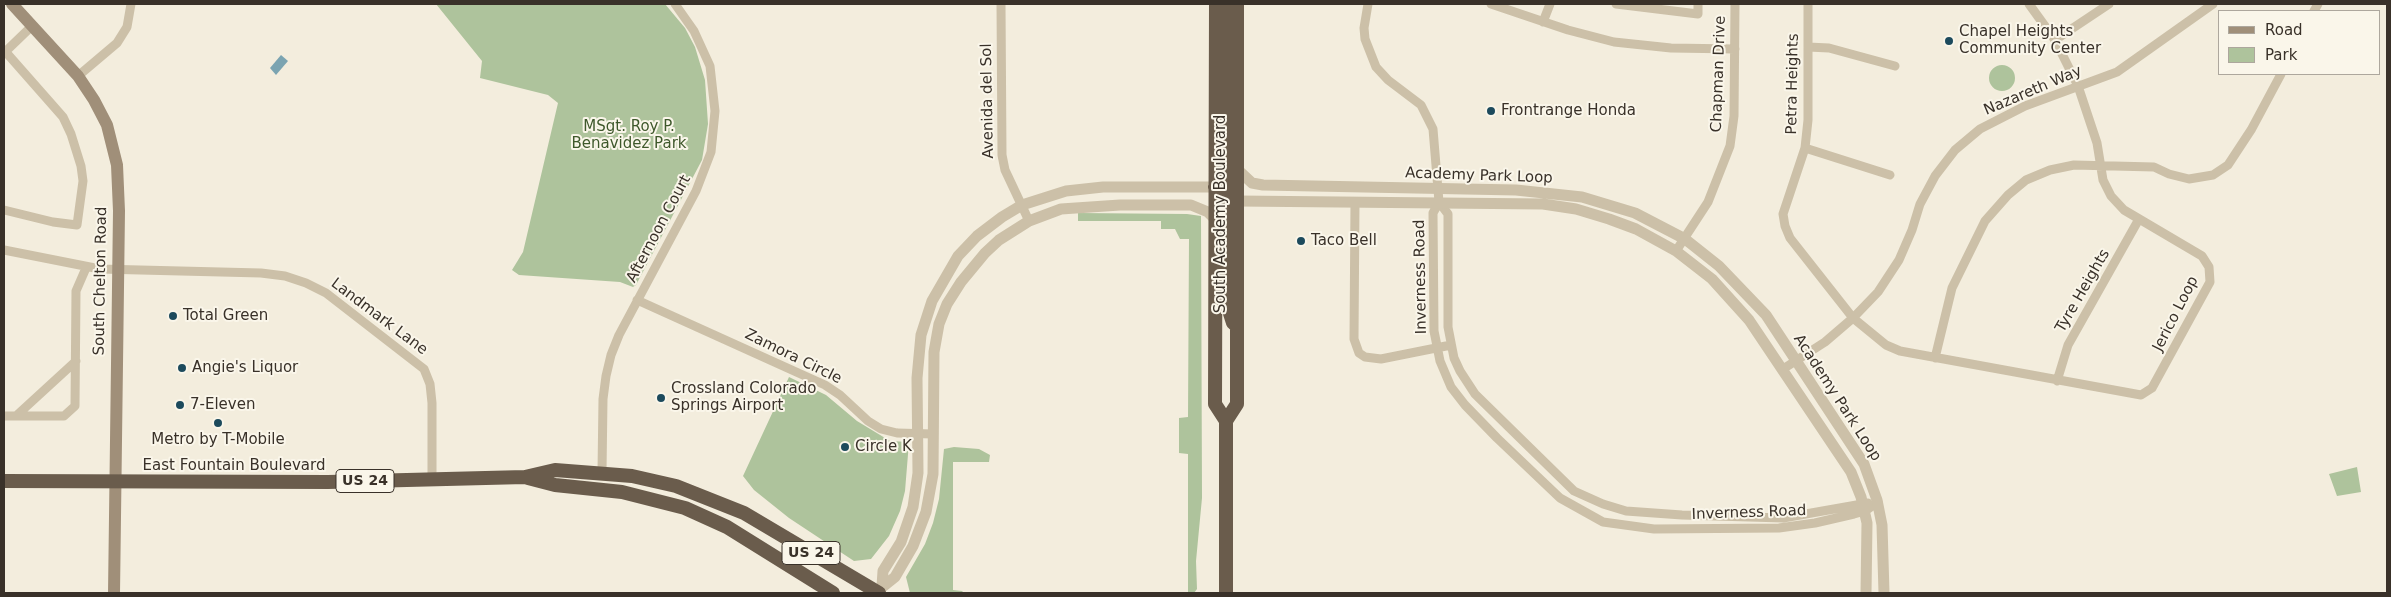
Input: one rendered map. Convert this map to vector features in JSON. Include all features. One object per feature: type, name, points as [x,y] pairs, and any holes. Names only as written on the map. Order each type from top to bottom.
[{"type":"highway","name":"South Academy Boulevard","points":[[1216,4],[1215,404],[1226,421]]},
{"type":"highway","points":[[1226,4],[1227,174],[1230,188],[1238,201]]},
{"type":"highway","name":"South Academy Boulevard","points":[[1226,593],[1226,421],[1237,404],[1237,4]]},
{"type":"highway","points":[[1215,187],[1225,201],[1227,208],[1228,304],[1237,338]]},
{"type":"highway","name":"East Fountain Boulevard","points":[[4,482],[114,483],[432,479],[524,477],[555,470],[602,472],[632,476],[676,486],[722,503],[744,513],[879,591]]},
{"type":"highway","name":"East Fountain Boulevard","points":[[524,477],[556,485],[599,488],[632,494],[684,508],[727,527],[823,589],[833,593]]},
{"type":"main road","name":"South Chelton Road","points":[[12,4],[78,76],[102,114],[117,165],[118,271],[114,593]]},
{"type":"street","points":[[78,76],[116,43],[127,27],[132,4]]},
{"type":"street","name":"Afternoon Court","points":[[602,472],[606,376],[619,335],[704,172],[714,130],[715,111],[710,66],[694,31],[675,4]]},
{"type":"street","name":"Avenida del Sol","points":[[1001,4],[1002,155],[1005,170],[1029,221]]},
{"type":"street","points":[[1368,4],[1364,28],[1376,67],[1392,83],[1422,105],[1430,120],[1435,138],[1439,202]]},
{"type":"street","points":[[1491,4],[1592,37],[1671,48],[1735,49]]},
{"type":"street","points":[[1543,22],[1550,4]]},
{"type":"street","points":[[1616,4],[1698,14],[1698,4]]},
{"type":"street","name":"Chapman Drive","points":[[1676,251],[1708,202],[1730,146],[1734,116],[1735,4]]},
{"type":"street","name":"Petra Heights","points":[[1808,4],[1808,120],[1805,148],[1784,214],[1785,226],[1790,238],[1853,318]]},
{"type":"street","name":"Jerico Loop","points":[[1853,318],[1886,345],[1900,351],[2133,395],[2147,392],[2152,388],[2210,282],[2209,267],[2202,256],[2124,210],[2111,196],[2103,180],[2097,143],[2078,86],[2055,40],[2029,4]]},
{"type":"street","points":[[2055,40],[2109,4]]},
{"type":"street","name":"Nazareth Way","points":[[1783,368],[1824,342],[1853,318],[1878,292],[1899,260],[1912,230],[1920,204],[1935,176],[1955,150],[1980,129],[2003,115],[2117,72],[2213,4]]},
{"type":"street","points":[[4,210],[53,222],[77,225],[83,181],[79,158],[63,117],[4,51],[32,26]]},
{"type":"street","points":[[1808,47],[1829,48],[1895,66]]},
{"type":"street","points":[[1935,358],[1952,288],[1985,221],[2008,195],[2026,180],[2050,170],[2074,165],[2099,164],[2154,167],[2169,174],[2189,179],[2212,175],[2228,165],[2251,130],[2280,75]]},
{"type":"street","points":[[1805,148],[1890,175]]},
{"type":"street","name":"Academy Park Loop","points":[[1237,169],[1252,183],[1263,185],[1438,190],[1516,190],[1582,197],[1635,213],[1685,239],[1719,266],[1766,315],[1864,464],[1878,502],[1882,525],[1884,593]]},
{"type":"street","points":[[879,591],[883,571],[901,542],[913,508],[918,473],[919,353],[921,335],[932,301],[948,271],[967,245],[989,226],[1022,206],[1066,191],[1084,188],[1215,187]]},
{"type":"street","name":"Academy Park Loop","points":[[1238,201],[1523,202],[1576,208],[1636,229],[1676,251],[1726,293],[1749,320],[1783,368],[1850,472],[1864,507],[1868,538],[1866,593]]},
{"type":"street","points":[[1355,202],[1354,339],[1356,346],[1365,357],[1381,359],[1451,345]]},
{"type":"street","name":"Inverness Road","points":[[1864,507],[1783,518],[1650,514],[1626,511],[1603,504],[1574,491],[1475,394],[1460,371],[1451,345],[1448,327],[1448,214],[1439,202],[1434,213],[1434,332],[1440,361],[1452,387],[1484,425],[1560,498],[1603,522],[1654,529],[1779,528],[1815,524],[1864,507],[1878,502]]},
{"type":"street","points":[[879,591],[895,577],[921,529],[933,474],[934,352],[939,324],[947,304],[984,253],[999,240],[1029,221],[1061,209],[1120,205],[1191,205],[1208,212],[1216,220]]},
{"type":"street","name":"Tyre Heights","points":[[2057,380],[2068,345],[2140,219]]},
{"type":"street","name":"Landmark Lane","points":[[4,250],[86,268],[118,271],[260,273],[285,276],[306,283],[326,293],[424,369],[430,384],[432,402],[432,479]]},
{"type":"street","points":[[4,416],[64,416],[75,406],[76,291],[86,268]]},
{"type":"street","name":"Zamora Circle","points":[[637,300],[825,385],[840,395],[868,422],[880,429],[933,434]]},
{"type":"street","points":[[16,416],[76,361]]},
{"type":"green space","name":"MSgt. Roy P. Benavidez Park","points":[[436,4],[665,4],[685,28],[695,47],[705,80],[708,124],[702,160],[636,285],[633,287],[620,282],[519,275],[512,270],[523,252],[558,103],[548,95],[480,78],[482,61]]},
{"type":"green space","points":[[2002,65],[2011,69],[2015,78],[2011,87],[2002,91],[1993,87],[1989,78],[1993,69]]},
{"type":"green space","points":[[1078,213],[1187,214],[1201,216],[1202,498],[1196,561],[1197,589],[1194,593],[1188,593],[1188,454],[1179,453],[1179,418],[1188,417],[1189,239],[1180,239],[1175,229],[1161,229],[1161,221],[1078,221]]},
{"type":"green space","points":[[789,377],[826,395],[857,421],[890,441],[909,442],[905,491],[900,511],[889,536],[871,559],[854,561],[789,518],[754,490],[743,476]]},
{"type":"green space","points":[[954,447],[979,449],[990,455],[989,462],[953,462],[953,590],[964,593],[910,593],[906,577],[925,544],[933,523],[939,499],[944,449]]},
{"type":"green space","points":[[2357,467],[2361,492],[2337,496],[2329,474]]},
{"type":"water","points":[[281,55],[288,61],[276,75],[270,68]]},
{"type":"place","name":"Chapel Heights Community Center","points":[[1949,41]]},
{"type":"place","name":"Frontrange Honda","points":[[1491,111]]},
{"type":"place","name":"Taco Bell","points":[[1301,241]]},
{"type":"place","name":"Total Green","points":[[173,316]]},
{"type":"place","name":"Angie's Liquor","points":[[182,368]]},
{"type":"place","name":"Crossland Colorado Springs Airport","points":[[661,398]]},
{"type":"place","name":"7-Eleven","points":[[180,405]]},
{"type":"place","name":"Metro by T-Mobile","points":[[218,423]]},
{"type":"place","name":"Circle K","points":[[845,447]]}]
